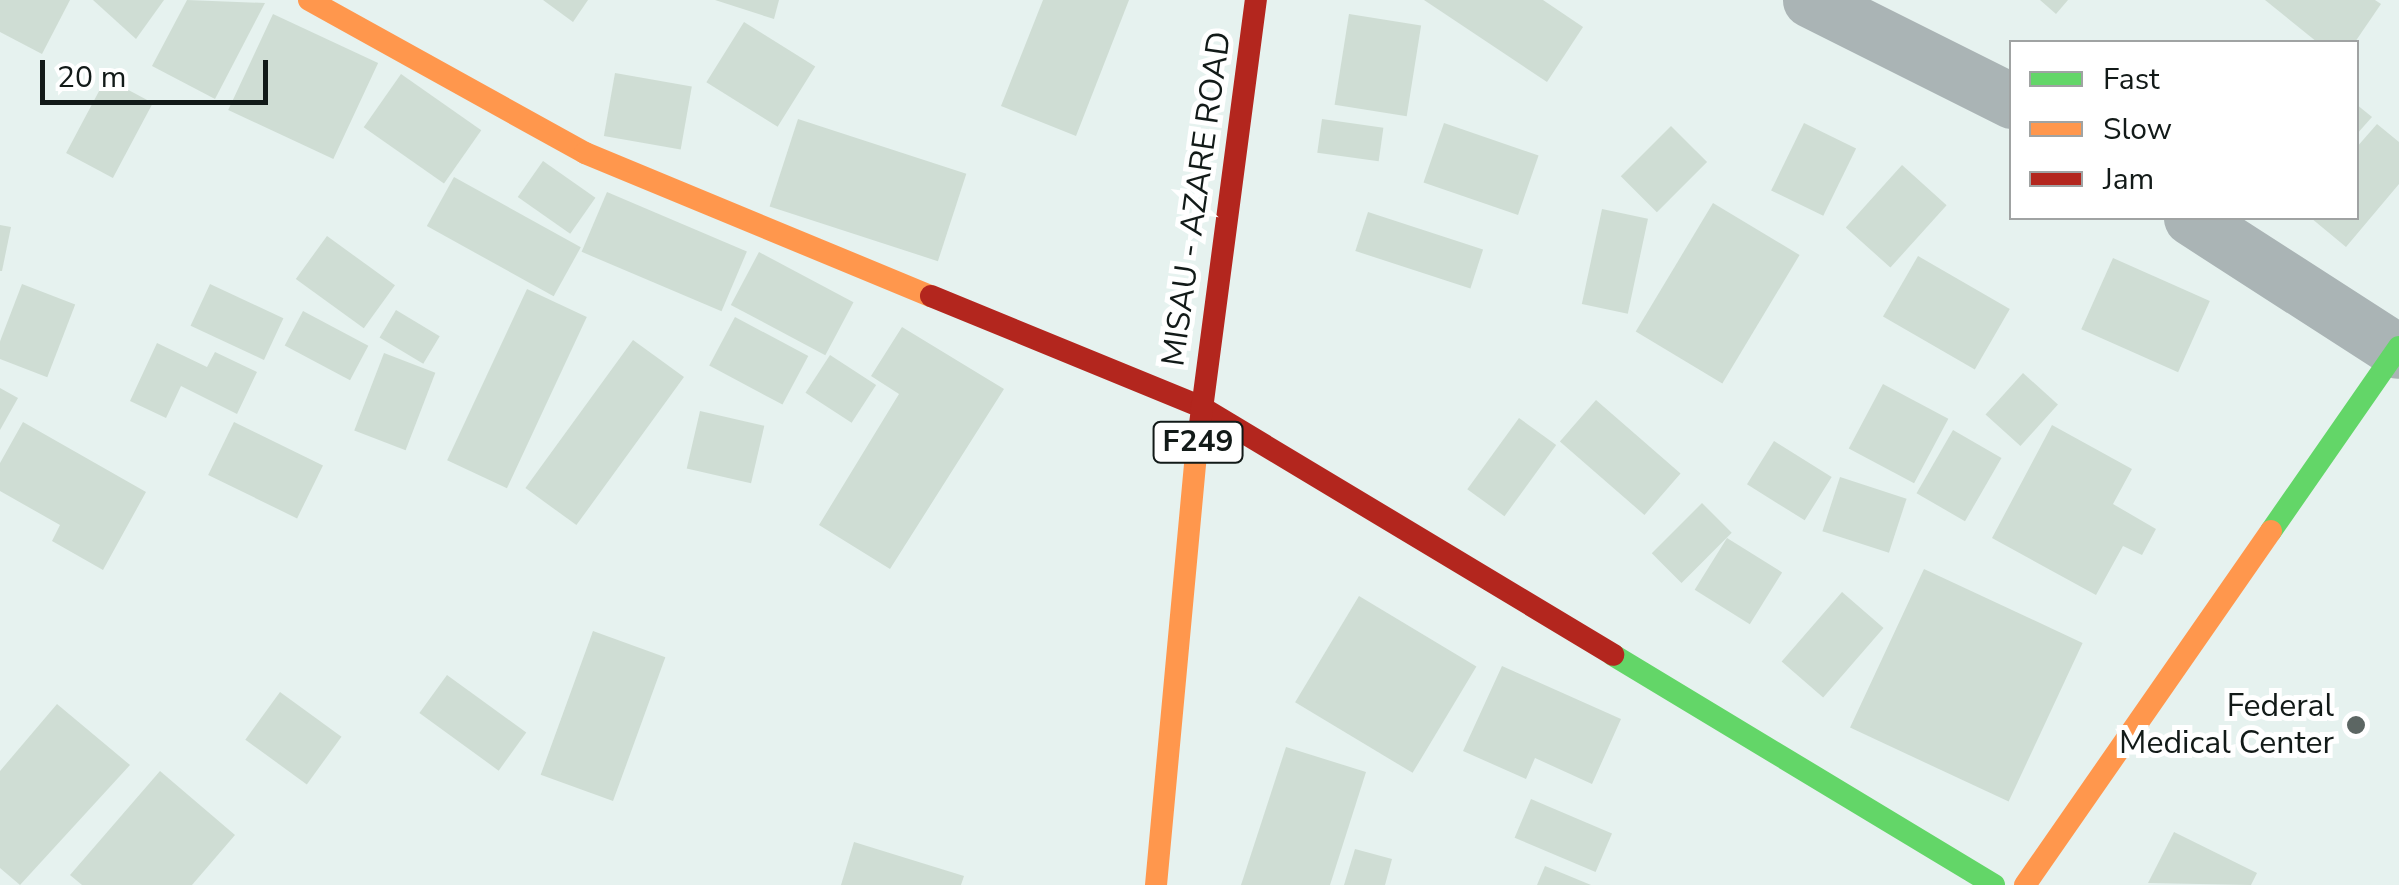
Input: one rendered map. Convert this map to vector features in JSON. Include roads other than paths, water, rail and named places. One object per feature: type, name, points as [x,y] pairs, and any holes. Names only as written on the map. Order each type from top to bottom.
[{"type":"street","points":[[309,0],[585,152],[1201,407],[1994,885]]},
{"type":"street","name":"MISAU - AZARE ROAD","points":[[1156,885],[1201,407],[1256,0]]},
{"type":"street","points":[[1810,0],[2009,100]]},
{"type":"street","points":[[2025,885],[2398,349],[2194,220]]},
{"type":"place","name":"Federal Medical Center","points":[[2356,725]]}]
